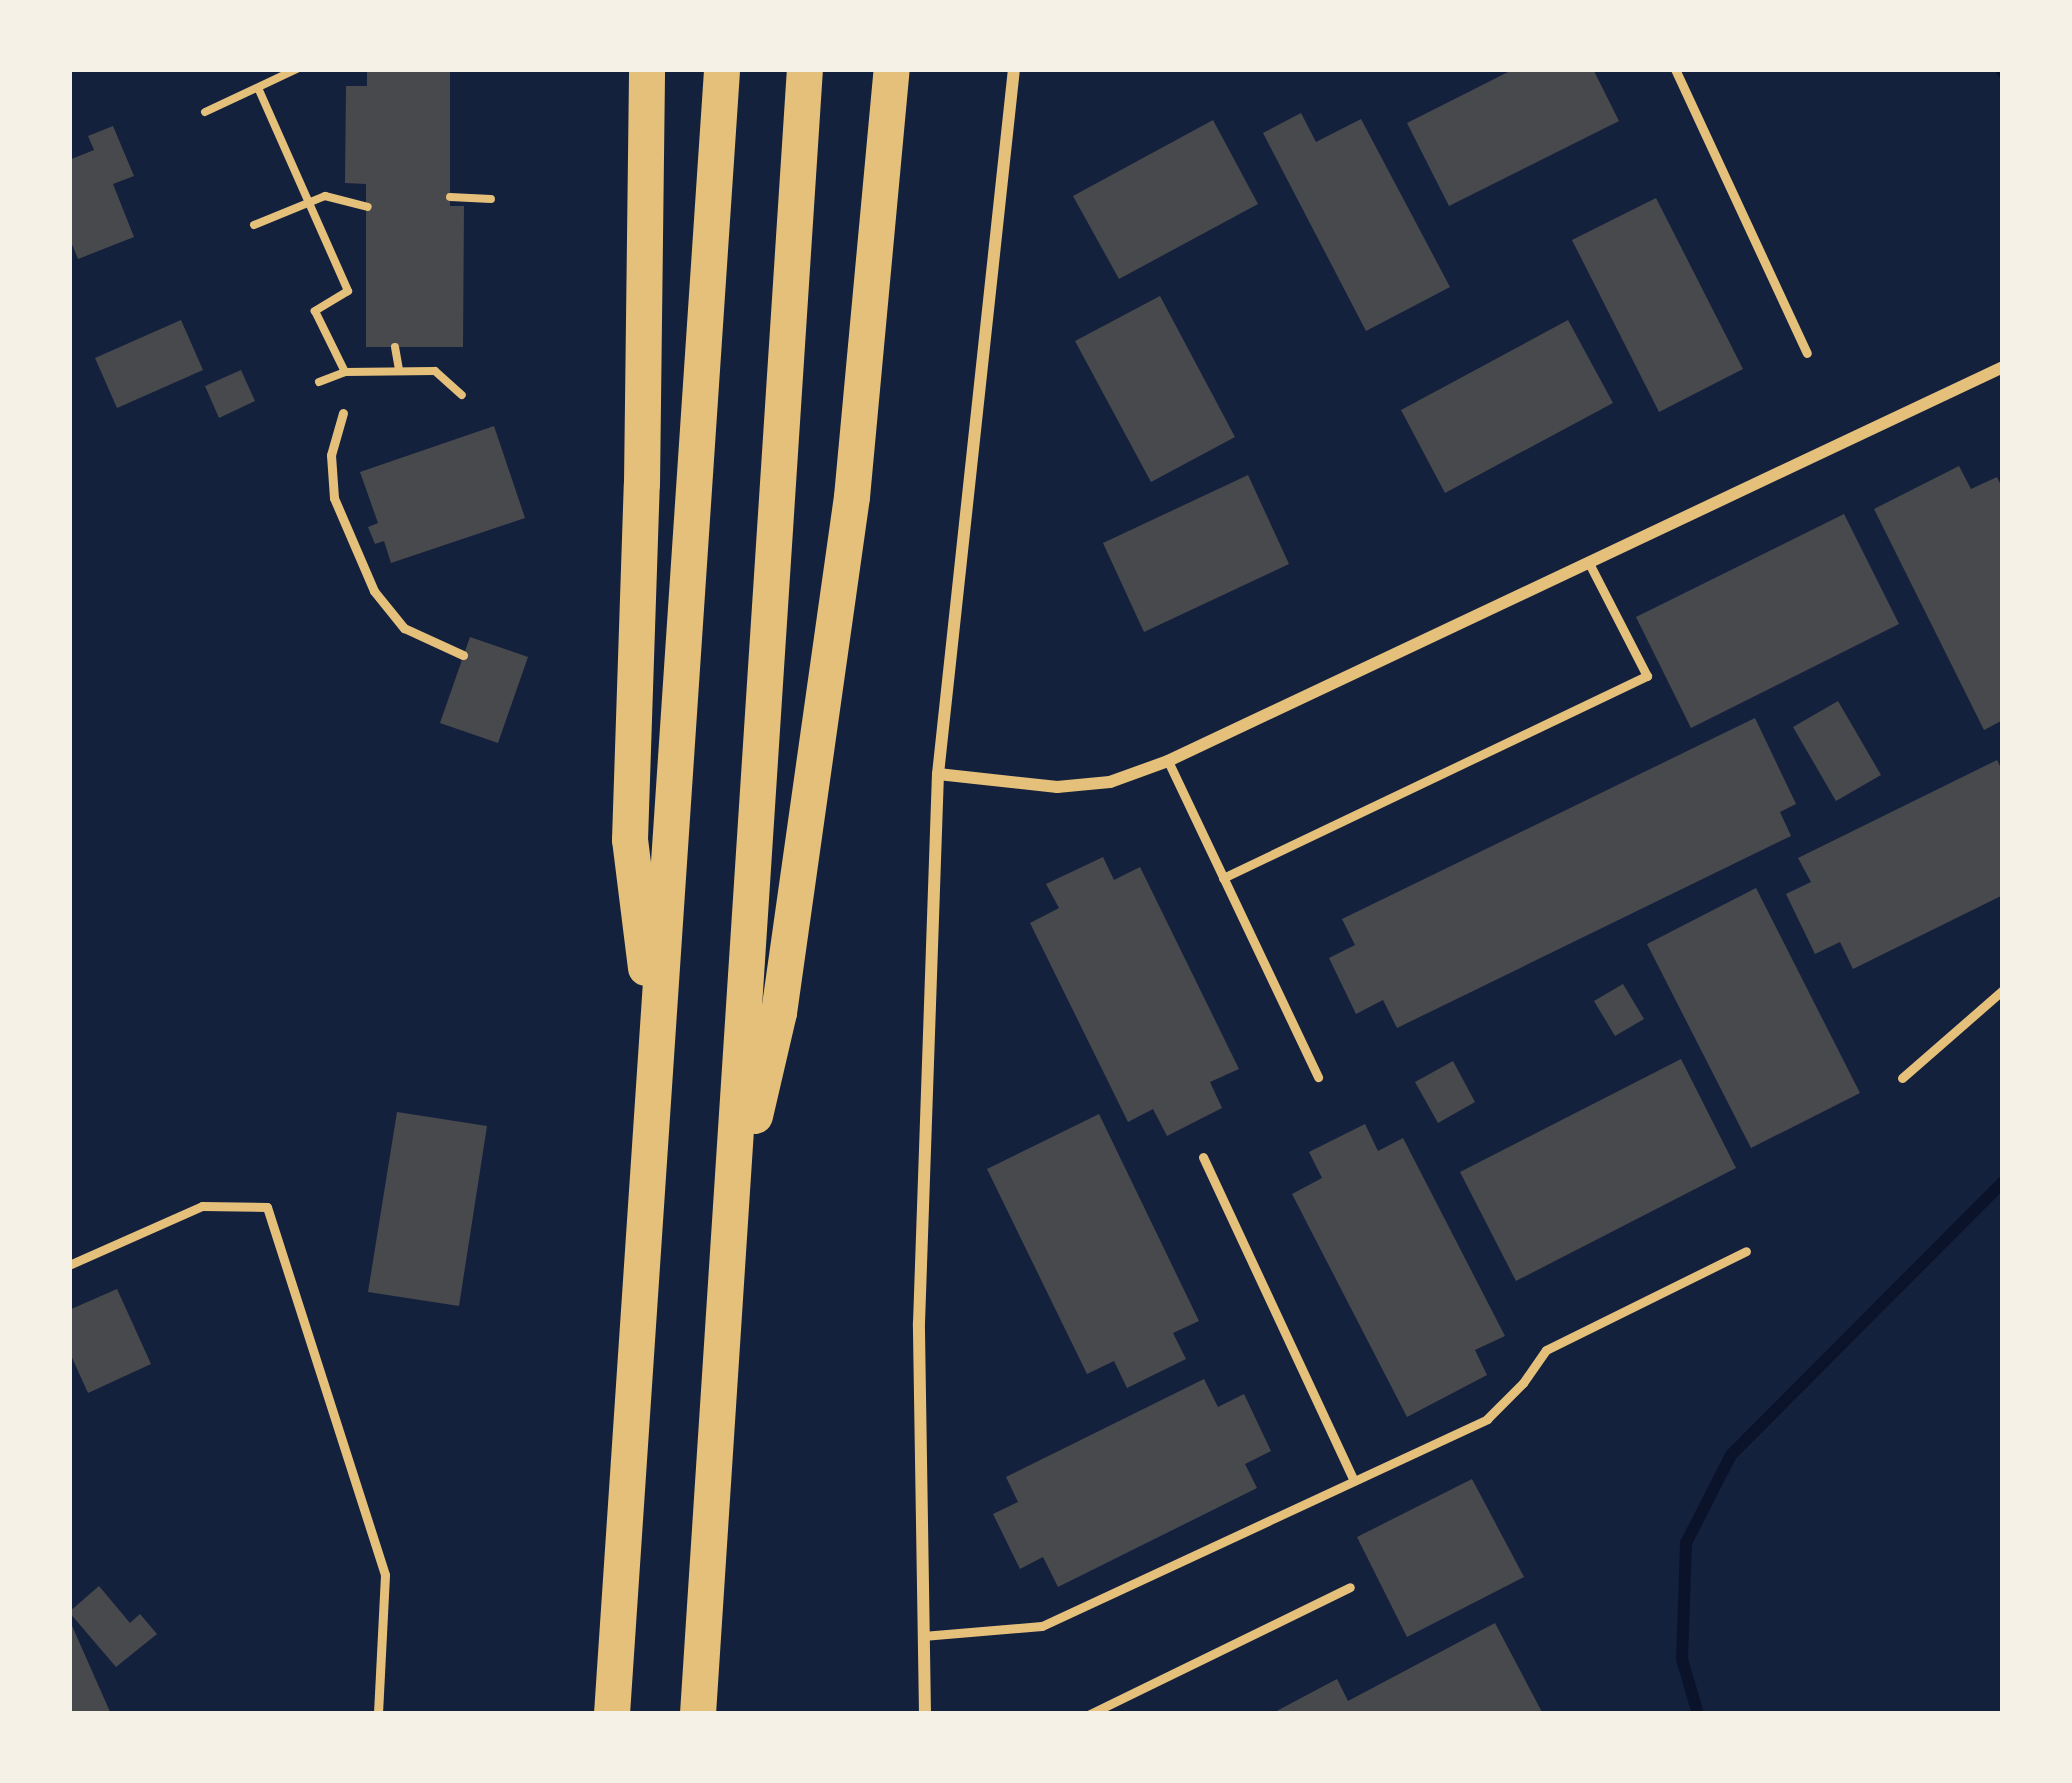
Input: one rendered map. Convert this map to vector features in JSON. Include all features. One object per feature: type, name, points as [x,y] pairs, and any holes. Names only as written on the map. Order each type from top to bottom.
[{"type":"highway","points":[[647,69],[643,484],[630,840],[656,1049]]},
{"type":"highway","points":[[612,1714],[722,69]]},
{"type":"highway","points":[[698,1714],[805,69]]},
{"type":"highway","points":[[731,1219],[779,1013],[852,497],[892,69]]},
{"type":"street","points":[[925,1714],[920,1323],[938,774],[1013,69]]},
{"type":"street","points":[[938,774],[1057,787],[1110,782],[1168,761],[2003,367]]},
{"type":"lane","points":[[1675,69],[1807,353]]},
{"type":"lane","points":[[343,413],[331,454],[334,498],[374,591],[404,628],[464,656]]},
{"type":"lane","points":[[1223,878],[1647,676],[1589,563]]},
{"type":"lane","points":[[1168,761],[1318,1077]]},
{"type":"lane","points":[[1902,1078],[2003,990]]},
{"type":"lane","points":[[1203,1157],[1354,1481]]},
{"type":"lane","points":[[69,1265],[202,1206],[267,1207],[385,1574],[378,1714]]},
{"type":"lane","points":[[923,1636],[1042,1626],[1487,1419],[1523,1384],[1546,1350],[1746,1251]]},
{"type":"lane","points":[[1090,1714],[1349,1587]]},
{"type":"path","points":[[205,112],[297,69]]},
{"type":"path","points":[[259,90],[348,291],[315,311],[345,372]]},
{"type":"path","points":[[254,225],[308,200],[341,197],[368,207]]},
{"type":"path","points":[[450,197],[491,199]]},
{"type":"path","points":[[395,347],[398,369]]},
{"type":"path","points":[[319,382],[345,372],[435,370],[462,395]]},
{"type":"building","points":[[367,69],[450,69],[450,206],[464,206],[463,347],[366,347],[366,184],[345,183],[346,86],[367,86]]},
{"type":"building","points":[[1514,69],[1593,69],[1619,121],[1449,206],[1407,123]]},
{"type":"building","points":[[1301,113],[1316,142],[1361,119],[1450,287],[1366,331],[1263,133]]},
{"type":"building","points":[[1213,120],[1258,204],[1119,279],[1073,196]]},
{"type":"building","points":[[113,126],[134,176],[113,184],[134,237],[78,259],[69,237],[69,160],[94,150],[88,136]]},
{"type":"building","points":[[1656,198],[1743,369],[1659,412],[1572,240]]},
{"type":"building","points":[[1160,296],[1235,437],[1151,482],[1075,341]]},
{"type":"building","points":[[181,320],[203,370],[117,408],[95,358]]},
{"type":"building","points":[[1568,320],[1613,403],[1445,493],[1401,410]]},
{"type":"building","points":[[241,370],[255,401],[219,418],[205,386]]},
{"type":"building","points":[[494,426],[525,518],[391,563],[384,541],[375,544],[368,527],[378,523],[360,472]]},
{"type":"building","points":[[1959,466],[1971,489],[1997,477],[2003,490],[2003,720],[1984,730],[1874,509]]},
{"type":"building","points":[[1248,475],[1289,564],[1144,632],[1103,543]]},
{"type":"building","points":[[1844,514],[1899,624],[1691,728],[1636,617]]},
{"type":"building","points":[[470,637],[528,657],[498,743],[440,723]]},
{"type":"building","points":[[1838,701],[1881,775],[1836,801],[1793,727]]},
{"type":"building","points":[[1755,718],[1796,804],[1780,812],[1791,836],[1397,1028],[1383,1000],[1356,1014],[1329,958],[1355,945],[1342,919]]},
{"type":"building","points":[[1997,760],[2003,772],[2003,895],[1853,969],[1840,942],[1815,954],[1786,894],[1811,882],[1798,858]]},
{"type":"building","points":[[1103,857],[1114,880],[1140,867],[1239,1069],[1210,1082],[1222,1108],[1167,1136],[1153,1109],[1128,1122],[1030,923],[1059,908],[1046,884]]},
{"type":"building","points":[[1756,888],[1860,1093],[1751,1148],[1647,944]]},
{"type":"building","points":[[1623,984],[1644,1019],[1615,1036],[1594,1001]]},
{"type":"building","points":[[1681,1059],[1736,1168],[1516,1281],[1460,1172]]},
{"type":"building","points":[[1453,1061],[1475,1102],[1438,1123],[1415,1082]]},
{"type":"building","points":[[397,1112],[487,1126],[459,1306],[368,1292]]},
{"type":"building","points":[[1099,1114],[1199,1321],[1173,1333],[1186,1359],[1127,1388],[1114,1361],[1087,1374],[987,1169]]},
{"type":"building","points":[[1365,1124],[1378,1151],[1403,1138],[1505,1336],[1475,1350],[1487,1375],[1407,1417],[1292,1194],[1322,1178],[1309,1152]]},
{"type":"building","points":[[117,1289],[151,1364],[88,1393],[69,1351],[69,1310]]},
{"type":"building","points":[[1204,1379],[1218,1407],[1244,1394],[1271,1451],[1245,1464],[1257,1488],[1058,1587],[1043,1557],[1020,1569],[993,1514],[1018,1502],[1006,1477]]},
{"type":"building","points":[[1472,1479],[1524,1577],[1407,1637],[1357,1537]]},
{"type":"building","points":[[99,1586],[130,1623],[140,1614],[157,1634],[116,1667],[69,1612]]},
{"type":"building","points":[[69,1619],[111,1714],[69,1714]]},
{"type":"building","points":[[1495,1623],[1543,1714],[1271,1714],[1337,1679],[1348,1701]]},
{"type":"waterway","points":[[1698,1714],[1682,1659],[1686,1543],[1731,1455],[2003,1182]]}]
